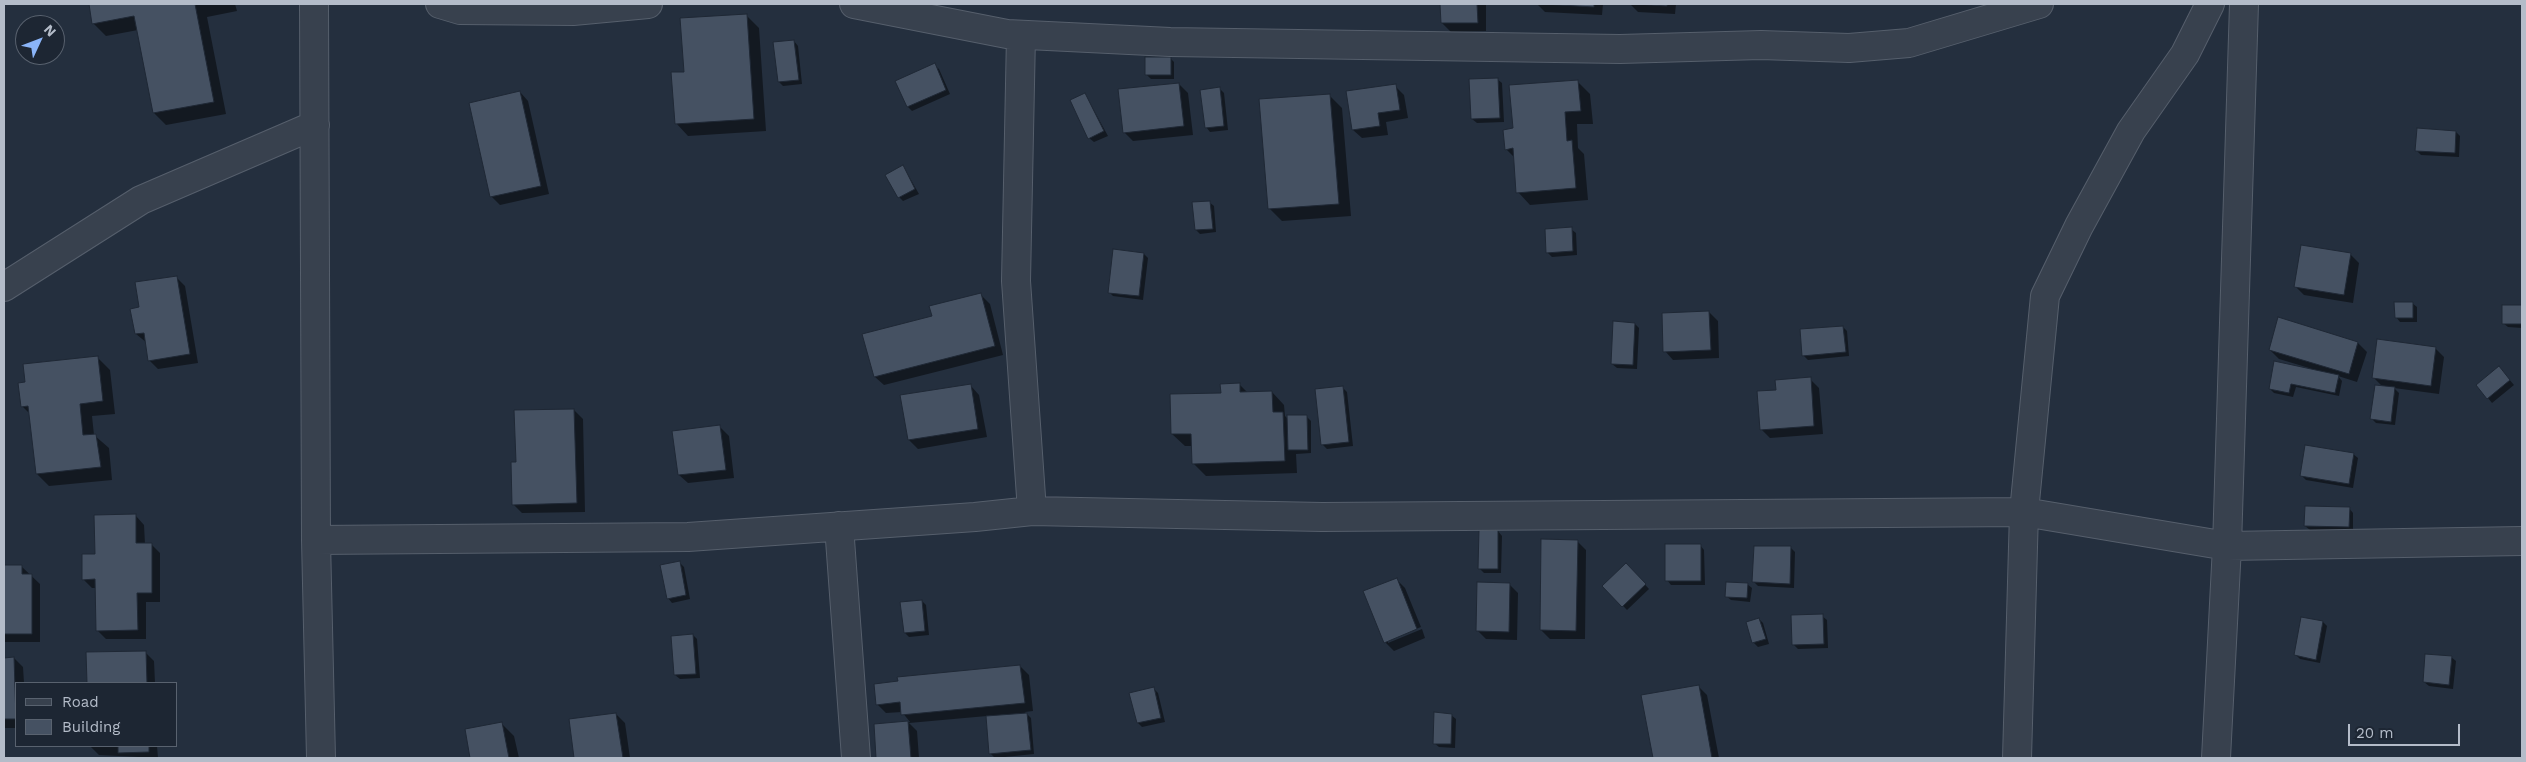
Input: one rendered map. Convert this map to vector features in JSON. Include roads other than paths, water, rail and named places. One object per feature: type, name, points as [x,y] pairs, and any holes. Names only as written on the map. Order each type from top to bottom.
[{"type":"street","points":[[314,4],[316,540],[321,758]]},
{"type":"street","points":[[440,4],[460,10],[563,11],[648,4]]},
{"type":"street","points":[[854,4],[926,19],[1021,35],[1170,42],[1620,49],[1761,45],[1849,48],[1909,43],[2039,4]]},
{"type":"street","points":[[2017,758],[2024,512],[2045,296],[2079,226],[2131,131],[2185,54],[2210,4]]},
{"type":"street","points":[[2216,758],[2227,546],[2244,4]]},
{"type":"street","points":[[1021,35],[1016,281],[1032,511]]},
{"type":"street","points":[[4,287],[141,200],[315,125]]},
{"type":"street","points":[[316,540],[688,536],[1032,511],[1322,518],[2024,512],[2227,546],[2522,541]]},
{"type":"street","points":[[839,526],[856,758]]}]
